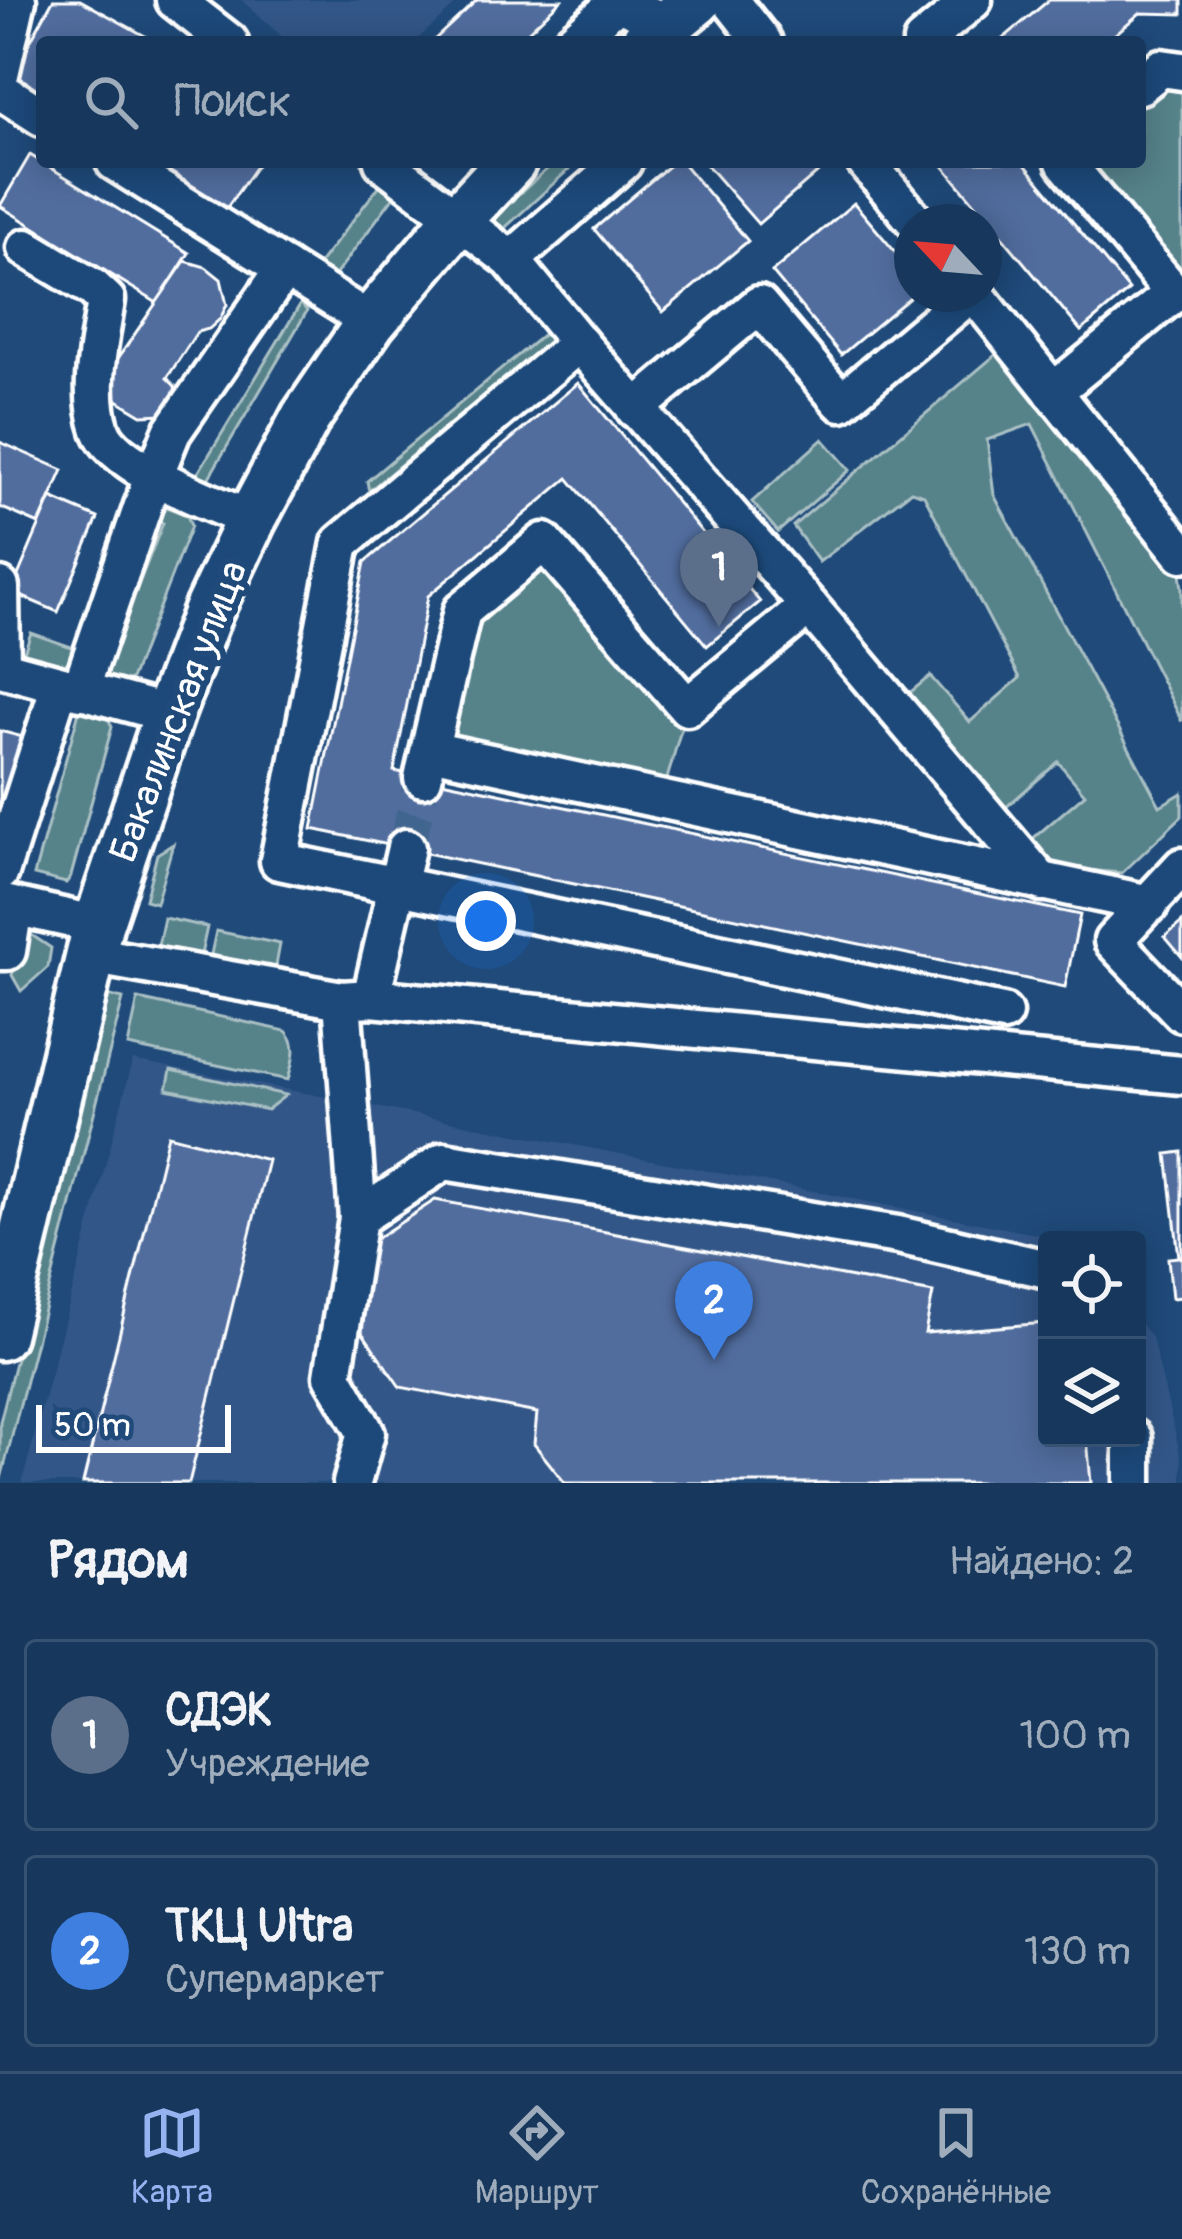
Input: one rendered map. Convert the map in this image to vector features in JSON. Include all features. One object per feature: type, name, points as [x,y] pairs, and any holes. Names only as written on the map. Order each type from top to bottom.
[{"type":"main road","name":"Бакалинская улица","points":[[0,1335],[94,940],[208,611],[306,418],[371,322],[504,168]]},
{"type":"street","points":[[0,74],[17,0]]},
{"type":"street","points":[[175,0],[221,36]]},
{"type":"street","points":[[730,0],[757,36]]},
{"type":"street","points":[[929,36],[974,0]]},
{"type":"street","points":[[579,36],[618,2],[670,22]]},
{"type":"street","points":[[1146,80],[1161,68],[1182,71]]},
{"type":"street","points":[[0,90],[36,113]]},
{"type":"street","points":[[125,168],[371,322]]},
{"type":"street","points":[[391,168],[511,260],[1042,882]]},
{"type":"street","points":[[511,260],[616,168]]},
{"type":"street","points":[[871,168],[901,204]]},
{"type":"street","points":[[1053,392],[1174,293],[1070,168]]},
{"type":"street","points":[[26,248],[106,300],[95,389],[102,433],[128,461],[251,520]]},
{"type":"street","points":[[0,872],[172,433],[285,268]]},
{"type":"street","points":[[635,409],[758,305],[841,402],[951,312]]},
{"type":"street","points":[[988,312],[1182,553]]},
{"type":"street","points":[[578,343],[341,543],[279,862],[1003,1012]]},
{"type":"street","points":[[809,606],[686,707],[544,542],[462,611],[427,764],[1150,904]]},
{"type":"street","points":[[0,587],[1,668],[169,714]]},
{"type":"street","points":[[352,1483],[366,1433],[333,1376],[358,1218],[357,999],[406,848]]},
{"type":"street","points":[[1182,867],[1113,941],[1182,1013]]},
{"type":"street","points":[[0,951],[7,951],[7,905],[94,940],[357,999],[1182,1075]]},
{"type":"street","points":[[358,1218],[444,1161],[898,1235],[1038,1268]]},
{"type":"street","points":[[1132,1447],[1133,1483]]},
{"type":"shaded area","points":[[241,0],[461,0],[421,36],[281,36]]},
{"type":"shaded area","points":[[133,1060],[1038,1235],[1038,1447],[1146,1447],[1146,1331],[1152,1338],[1182,1461],[1182,1483],[22,1483]]},
{"type":"green space","points":[[1182,76],[1182,295],[1078,168],[1146,168],[1146,91]]},
{"type":"green space","points":[[548,168],[570,168],[496,236],[486,224]]},
{"type":"green space","points":[[383,181],[396,190],[395,195],[331,281],[312,273]]},
{"type":"green space","points":[[301,303],[307,311],[208,479],[195,478]]},
{"type":"green space","points":[[546,332],[556,336],[369,491],[367,481]]},
{"type":"green space","points":[[1000,351],[1179,565],[1182,721],[1032,424],[987,440],[994,495],[1160,806],[1182,793],[1182,816],[1122,873],[1052,867],[1030,841],[1085,794],[1058,762],[1004,809],[907,695],[930,676],[970,722],[1020,678],[924,495],[911,491],[819,562],[793,526]]},
{"type":"green space","points":[[823,439],[850,470],[778,532],[752,502]]},
{"type":"green space","points":[[156,503],[187,515],[191,526],[128,687],[102,677],[163,523],[151,517]]},
{"type":"green space","points":[[543,551],[686,712],[663,793],[436,751],[467,615]]},
{"type":"green space","points":[[31,633],[74,648],[63,679],[20,663]]},
{"type":"green space","points":[[79,711],[108,718],[112,727],[66,883],[34,875]]},
{"type":"green space","points":[[173,844],[156,903],[145,900],[157,854]]},
{"type":"green space","points":[[164,918],[207,927],[199,964],[156,955]]},
{"type":"green space","points":[[216,931],[280,944],[274,977],[209,964]]},
{"type":"green space","points":[[27,932],[51,948],[48,967],[21,991],[12,975]]},
{"type":"green space","points":[[107,995],[123,999],[0,1483],[0,1422]]},
{"type":"green space","points":[[138,999],[286,1031],[294,1048],[288,1080],[128,1046]]},
{"type":"green space","points":[[171,1070],[286,1095],[267,1110],[167,1089]]},
{"type":"building","points":[[53,0],[80,0],[145,36],[36,36],[36,91],[11,76]]},
{"type":"building","points":[[477,0],[561,0],[523,36],[438,36]]},
{"type":"building","points":[[1049,0],[1182,0],[1182,14],[1140,13],[1113,36],[1006,36]]},
{"type":"building","points":[[30,155],[36,159],[36,168],[51,168],[189,253],[157,303],[0,206]]},
{"type":"building","points":[[160,168],[255,168],[226,209]]},
{"type":"building","points":[[666,168],[687,168],[748,241],[663,312],[594,229]]},
{"type":"building","points":[[709,168],[823,168],[758,224]]},
{"type":"building","points":[[945,168],[1028,168],[1129,290],[1081,331],[1002,236],[1002,204],[975,204]]},
{"type":"building","points":[[854,203],[894,251],[894,311],[841,355],[772,272]]},
{"type":"building","points":[[185,261],[206,267],[221,279],[227,305],[209,329],[197,332],[167,378],[175,386],[176,399],[164,414],[142,415],[117,400],[106,376]]},
{"type":"building","points":[[578,383],[760,602],[707,646],[568,478],[428,596],[394,771],[1080,915],[1065,987],[312,829],[365,562]]},
{"type":"building","points":[[0,442],[63,470],[39,524],[0,507]]},
{"type":"building","points":[[51,498],[98,518],[58,612],[11,592]]},
{"type":"building","points":[[0,731],[23,737],[0,830]]},
{"type":"building","points":[[1182,922],[1182,957],[1165,937]]},
{"type":"building","points":[[168,1135],[268,1160],[189,1483],[83,1483]]},
{"type":"building","points":[[1182,1152],[1182,1297],[1172,1298],[1168,1258],[1179,1257],[1167,1154]]},
{"type":"building","points":[[435,1200],[933,1293],[925,1333],[1038,1324],[1038,1447],[1088,1447],[1091,1483],[565,1483],[534,1444],[537,1413],[400,1387],[362,1332],[374,1240]]},
{"type":"tunnel","points":[[406,848],[423,778]]},
{"type":"place","name":"СДЭК","points":[[719,627]]},
{"type":"place","name":"ТКЦ Ultra","points":[[714,1360]]}]
